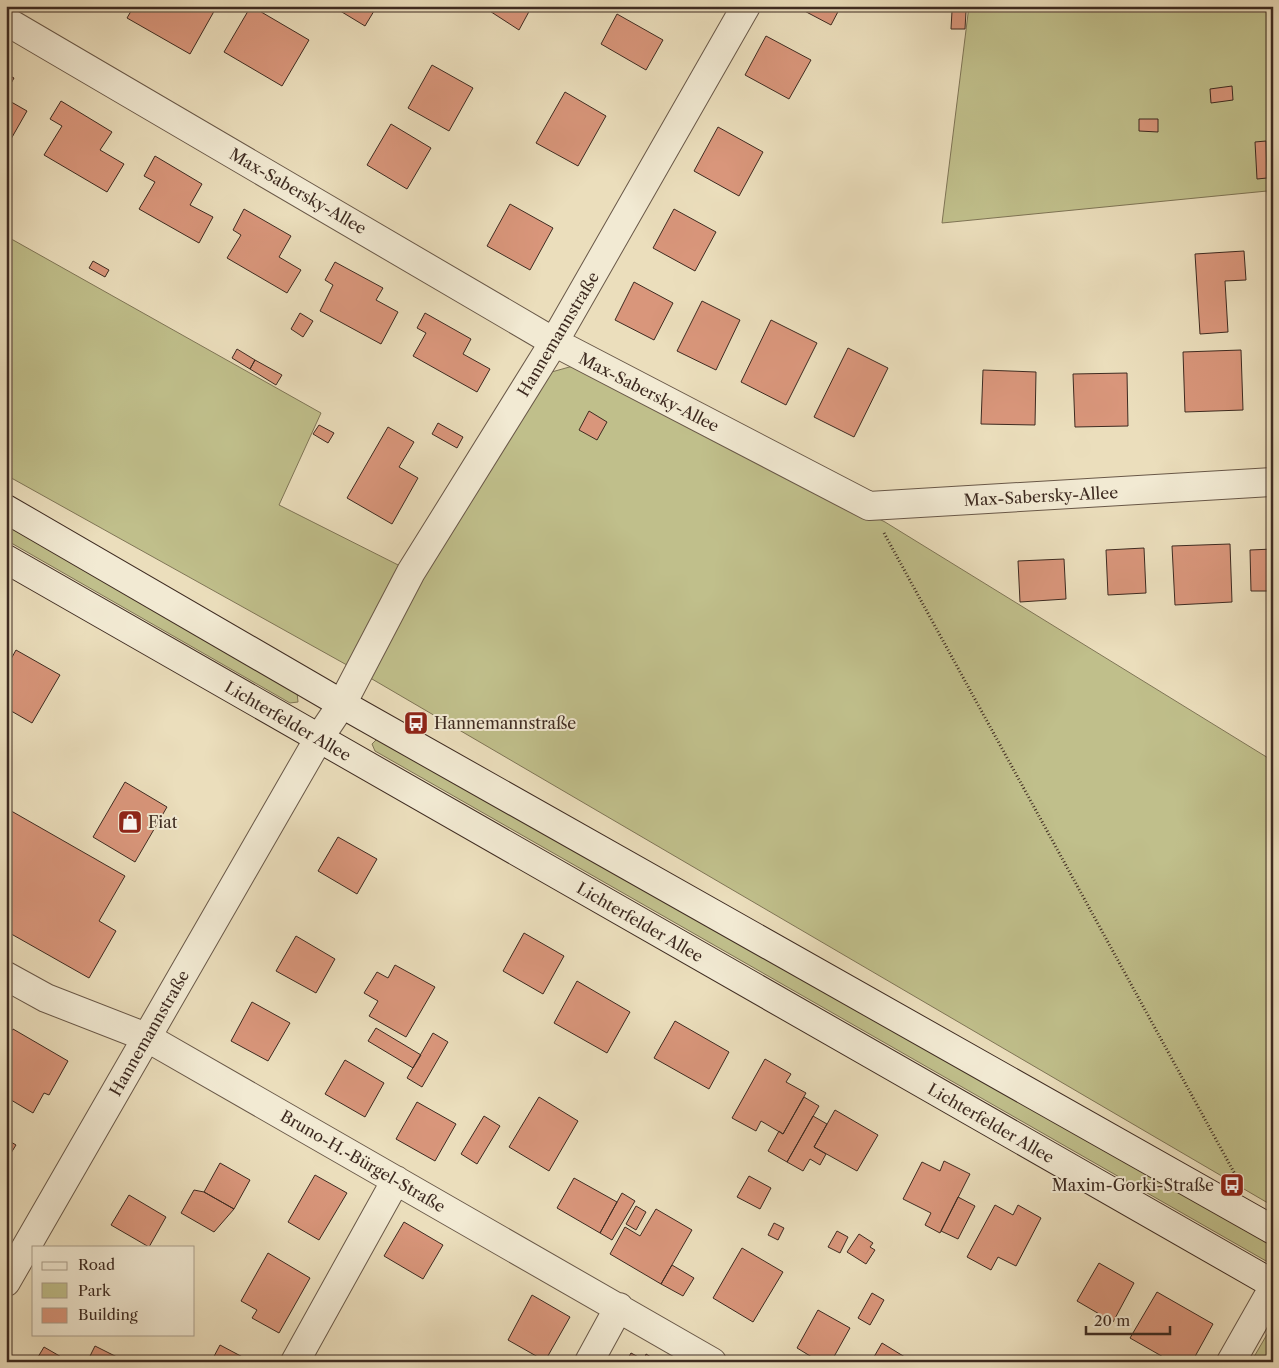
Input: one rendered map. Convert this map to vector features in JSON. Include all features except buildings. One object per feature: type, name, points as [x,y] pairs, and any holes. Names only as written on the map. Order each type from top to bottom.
[{"type":"street","name":"Hannemannstraße","points":[[6,1282],[319,738],[342,704],[411,572],[554,342],[746,6]]},
{"type":"street","name":"Max-Sabersky-Allee","points":[[6,21],[554,342],[869,506],[1273,482]]},
{"type":"street","points":[[6,509],[342,704],[1273,1230]]},
{"type":"street","name":"Lichterfelder Allee","points":[[6,559],[1273,1286]]},
{"type":"street","name":"Bruno-H.-Bürgel-Straße","points":[[6,976],[46,998],[146,1037],[712,1362]]},
{"type":"street","points":[[295,1362],[396,1180]]},
{"type":"street","points":[[1231,1362],[1273,1286]]},
{"type":"street","points":[[589,1362],[618,1307]]},
{"type":"path","points":[[869,506],[1240,1183]]},
{"type":"green space","points":[[969,6],[1273,6],[1273,254],[1267,191],[942,223]]},
{"type":"green space","points":[[6,236],[321,413],[279,505],[422,577],[548,373],[573,366],[885,522],[1273,761],[1273,1206],[372,679],[6,475]]},
{"type":"green space","points":[[6,523],[297,692],[298,702],[290,703],[6,540]]},
{"type":"green space","points":[[377,739],[1273,1242],[1273,1265],[375,751],[372,744]]},
{"type":"green space","points":[[1273,1328],[1273,1362],[1251,1362],[1269,1331]]},
{"type":"place","name":"Hannemannstraße","points":[[416,723]]},
{"type":"place","name":"Fiat","points":[[130,822]]},
{"type":"place","name":"Maxim-Gorki-Straße","points":[[1232,1185]]}]
